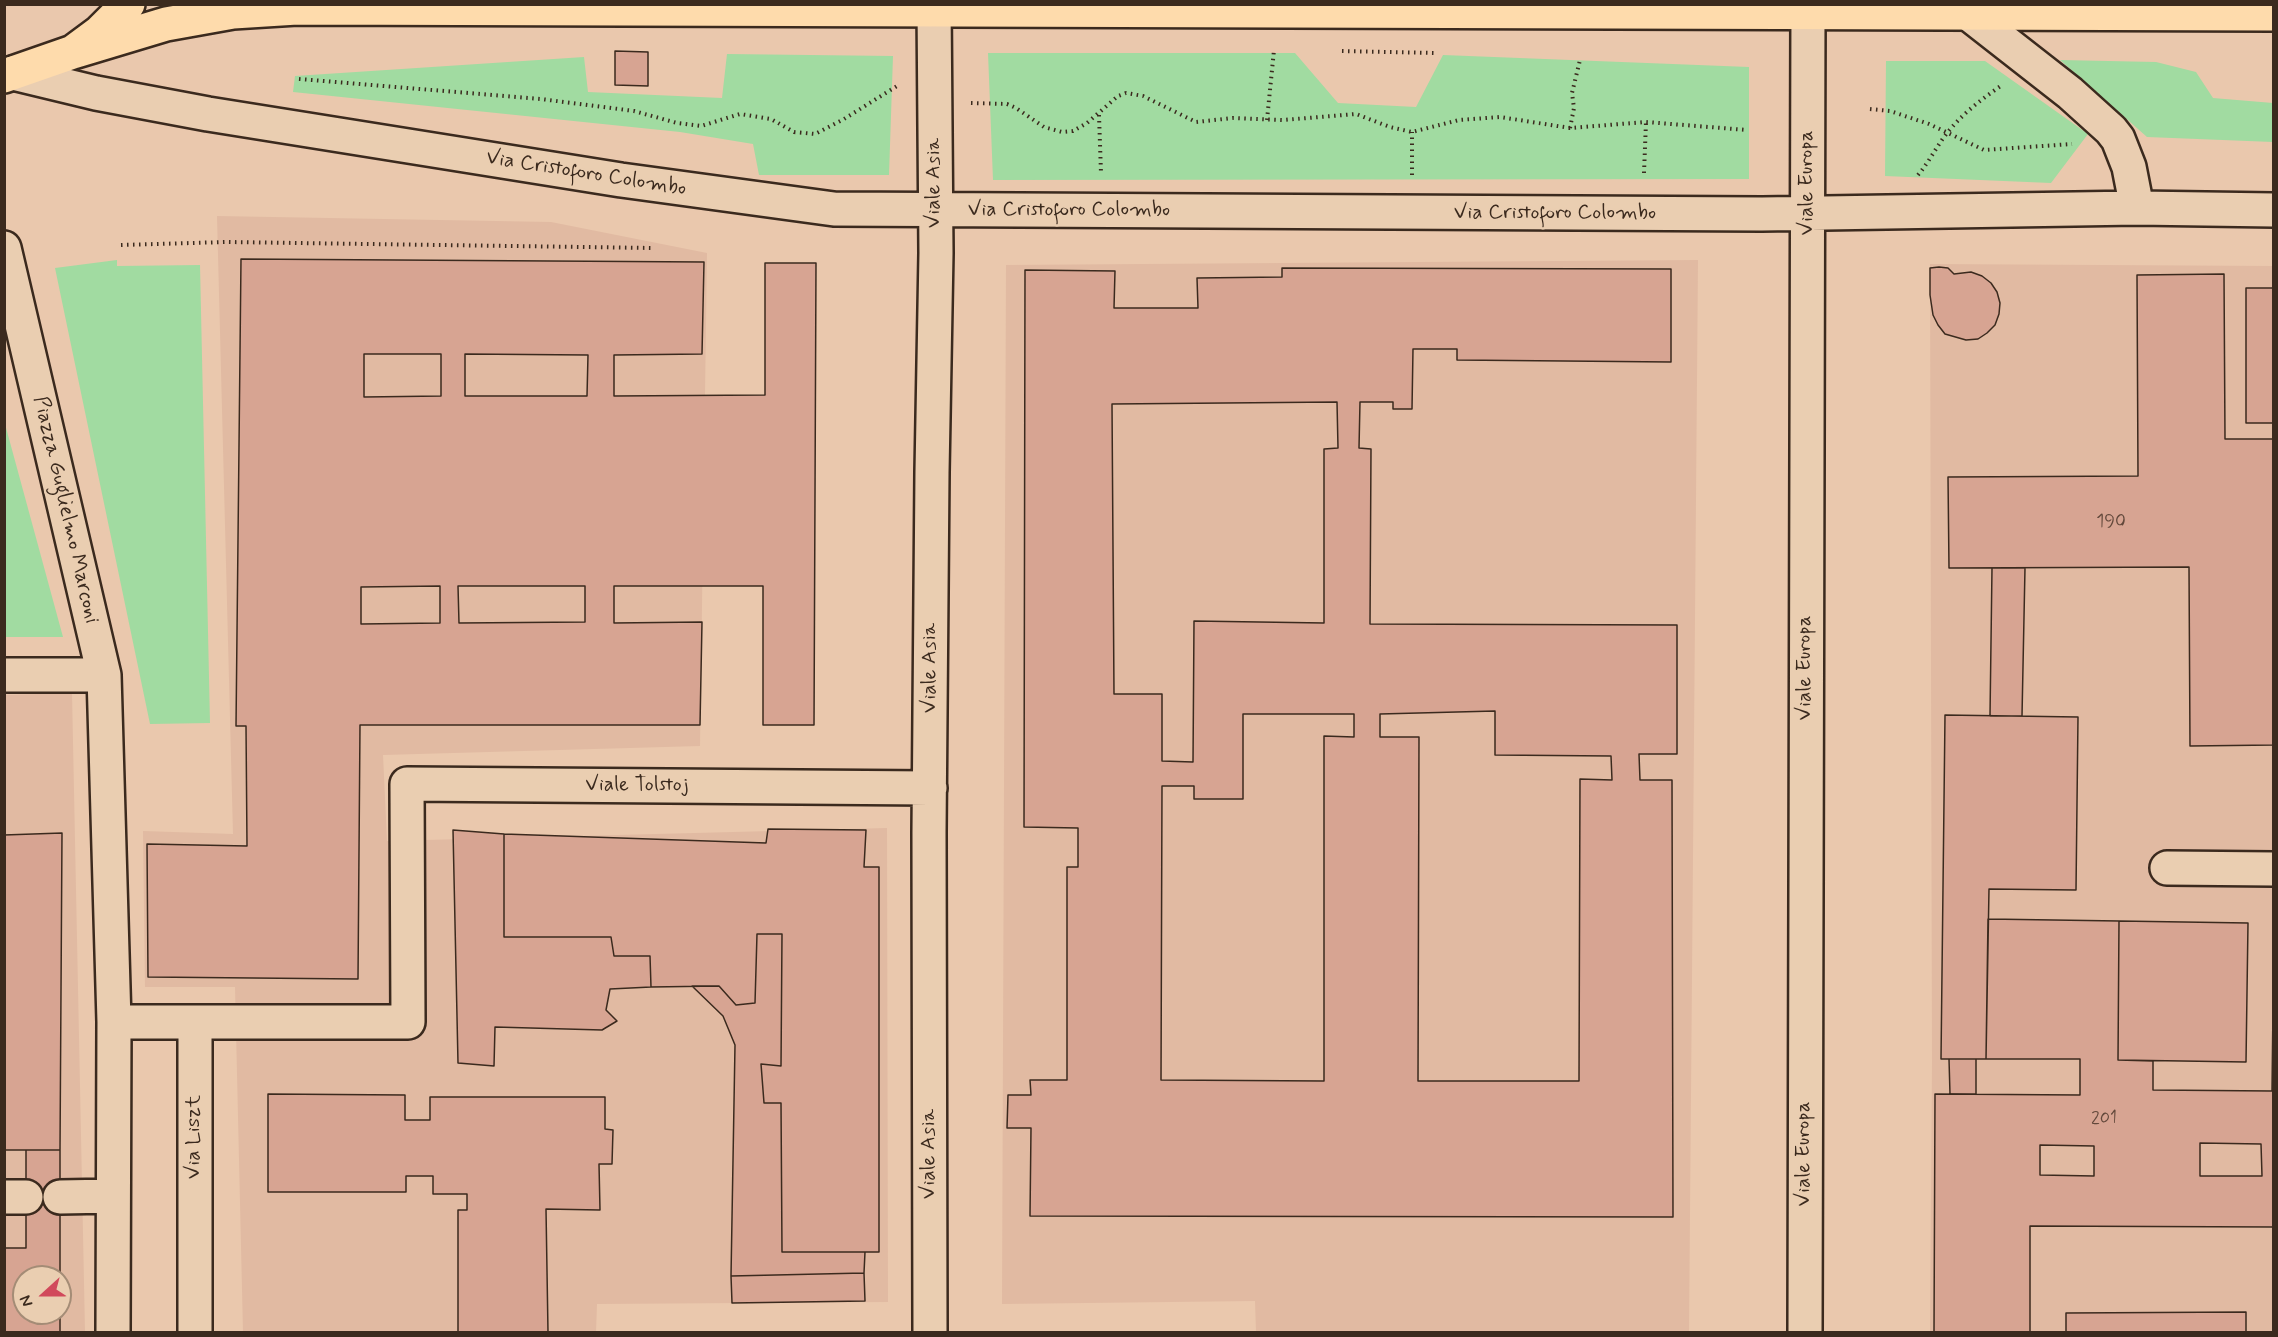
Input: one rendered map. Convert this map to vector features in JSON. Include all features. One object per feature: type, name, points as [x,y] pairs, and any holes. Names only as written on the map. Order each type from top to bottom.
[{"type":"main road","points":[[73,52],[100,32],[128,4]]},
{"type":"main road","points":[[9,75],[73,52],[166,24],[233,12],[297,8],[1808,9],[1969,14],[2274,14]]},
{"type":"street","name":"Viale Asia","points":[[930,1332],[934,7]]},
{"type":"street","name":"Viale Europa","points":[[1805,1332],[1808,9]]},
{"type":"street","points":[[1969,14],[2078,100],[2111,130],[2124,152],[2137,208]]},
{"type":"street","name":"Via Cristoforo Colombo","points":[[9,75],[185,110],[621,180],[834,209],[1808,214],[2137,208],[2274,210]]},
{"type":"street","name":"Piazza Guglielmo Marconi","points":[[4,248],[104,675]]},
{"type":"street","points":[[4,675],[104,675],[114,1022],[113,1332]]},
{"type":"street","name":"Viale Tolstoj","points":[[195,1022],[408,1022],[407,784],[930,788]]},
{"type":"street","points":[[2167,868],[2274,868]]},
{"type":"street","points":[[114,1022],[195,1022]]},
{"type":"street","name":"Via Liszt","points":[[195,1022],[195,1332]]},
{"type":"street","points":[[60,1197],[113,1196]]},
{"type":"path","points":[[1267,120],[1274,50]]},
{"type":"path","points":[[1335,51],[1437,53]]},
{"type":"path","points":[[1570,128],[1574,108],[1572,93],[1580,60]]},
{"type":"path","points":[[299,79],[541,99],[634,111],[677,123],[701,126],[740,114],[771,119],[794,132],[815,134],[900,84]]},
{"type":"path","points":[[1916,178],[1929,163],[1947,132],[1975,103],[2003,84]]},
{"type":"path","points":[[968,103],[1007,104],[1044,127],[1062,132],[1073,131],[1126,93],[1143,96],[1196,122],[1233,118],[1267,120],[1356,114],[1390,127],[1412,132],[1459,120],[1500,117],[1570,128],[1646,122],[1747,130]]},
{"type":"path","points":[[1870,109],[1890,111],[1929,124],[1984,150],[2074,144],[2107,154],[2124,152]]},
{"type":"path","points":[[1099,114],[1101,175]]},
{"type":"path","points":[[1644,173],[1646,122]]},
{"type":"path","points":[[1412,132],[1412,175]]},
{"type":"path","points":[[121,245],[227,242],[653,248]]},
{"type":"shaded area","points":[[217,216],[551,222],[707,253],[700,746],[383,755],[387,841],[887,828],[888,1302],[597,1304],[596,1332],[243,1332],[235,987],[145,987],[143,831],[233,834]]},
{"type":"shaded area","points":[[1698,260],[1689,1332],[1256,1332],[1255,1301],[1002,1304],[1006,265]]},
{"type":"shaded area","points":[[1930,264],[2273,266],[2273,1332],[1930,1332],[1932,1062]]},
{"type":"shaded area","points":[[72,693],[85,1332],[5,1332],[4,695]]},
{"type":"green space","points":[[988,53],[1295,53],[1338,103],[1416,107],[1443,55],[1749,67],[1749,179],[993,180]]},
{"type":"green space","points":[[727,54],[893,56],[889,175],[759,175],[753,144],[680,132],[293,92],[295,76],[584,57],[588,92],[722,98]]},
{"type":"green space","points":[[2060,60],[2156,62],[2196,72],[2213,98],[2273,103],[2273,142],[2147,137]]},
{"type":"green space","points":[[1886,61],[1985,61],[2088,134],[2051,183],[1885,176]]},
{"type":"green space","points":[[117,260],[117,266],[200,265],[210,723],[150,724],[55,268]]},
{"type":"green space","points":[[5,424],[63,637],[5,637]]},
{"type":"building","points":[[615,51],[648,52],[648,86],[615,85]]},
{"type":"building","points":[[241,259],[704,262],[702,354],[614,355],[614,396],[765,395],[765,263],[816,263],[814,725],[763,725],[763,586],[614,586],[614,623],[702,622],[700,725],[360,725],[358,979],[148,977],[147,844],[247,846],[246,726],[236,726]],"holes":[[[364,354],[441,354],[441,396],[364,397]],[[465,354],[588,355],[587,396],[465,396]],[[440,586],[440,623],[361,624],[361,587]],[[458,586],[585,586],[585,622],[459,623]]]},
{"type":"building","points":[[1282,268],[1671,269],[1671,362],[1457,360],[1457,349],[1413,349],[1412,409],[1393,409],[1393,402],[1360,402],[1359,448],[1371,449],[1370,624],[1677,625],[1677,754],[1639,754],[1640,780],[1672,780],[1673,1217],[1030,1216],[1031,1128],[1007,1128],[1008,1095],[1031,1095],[1030,1080],[1067,1080],[1067,867],[1078,867],[1078,828],[1024,827],[1025,270],[1115,271],[1114,308],[1198,308],[1197,278],[1282,277]],"holes":[[[1337,402],[1338,448],[1324,449],[1324,623],[1194,621],[1193,762],[1162,761],[1162,694],[1114,694],[1112,404]],[[1495,711],[1495,755],[1611,756],[1612,780],[1580,779],[1579,1081],[1418,1081],[1419,737],[1380,737],[1380,714]],[[1243,714],[1354,714],[1354,737],[1324,736],[1324,1081],[1161,1080],[1162,786],[1194,786],[1194,799],[1243,799]]]},
{"type":"building","points":[[1930,268],[1948,268],[1954,274],[1971,272],[1982,276],[1997,292],[2000,303],[1995,325],[1978,339],[1966,340],[1945,334],[1938,325],[1933,315],[1930,295]]},
{"type":"building","points":[[2224,274],[2225,439],[2274,439],[2274,745],[2190,746],[2189,567],[1949,568],[1948,477],[2138,476],[2137,275]]},
{"type":"building","points":[[2246,288],[2274,288],[2274,423],[2246,423]]},
{"type":"building","points":[[1992,568],[2025,568],[2022,716],[1990,716]]},
{"type":"building","points":[[1945,715],[2078,717],[2076,890],[1989,889],[1986,1059],[1941,1059]]},
{"type":"building","points":[[768,829],[866,830],[864,867],[879,867],[879,1252],[782,1252],[781,1103],[764,1103],[761,1064],[781,1066],[782,934],[757,934],[755,1003],[736,1005],[719,986],[651,987],[650,956],[614,956],[611,937],[504,937],[504,834],[766,843]]},
{"type":"building","points":[[453,830],[504,834],[504,937],[611,937],[614,956],[650,956],[651,987],[610,989],[606,1010],[617,1021],[602,1030],[495,1027],[494,1066],[458,1063]]},
{"type":"building","points":[[62,833],[60,1150],[4,1150],[4,835]]},
{"type":"building","points":[[1988,919],[2119,921],[2118,1060],[2153,1061],[2153,1090],[2272,1091],[2274,922],[2274,1227],[2030,1226],[2030,1332],[1934,1332],[1935,1094],[2080,1095],[2080,1059],[1986,1059]],"holes":[[[2200,1143],[2261,1144],[2262,1176],[2200,1176]],[[2040,1145],[2094,1146],[2094,1176],[2040,1175]]]},
{"type":"building","points":[[2119,921],[2248,923],[2246,1062],[2118,1060]]},
{"type":"building","points":[[757,934],[782,934],[781,1066],[761,1064],[764,1103],[781,1103],[782,1252],[865,1252],[864,1273],[731,1276],[735,1045],[723,1016],[692,986],[719,986],[736,1005],[755,1003]]},
{"type":"building","points":[[1949,1059],[1976,1059],[1976,1094],[1950,1094]]},
{"type":"building","points":[[268,1094],[405,1095],[405,1120],[430,1120],[430,1097],[605,1097],[605,1129],[613,1130],[612,1164],[599,1164],[600,1210],[546,1209],[548,1332],[458,1332],[458,1210],[467,1210],[467,1194],[433,1194],[433,1176],[406,1176],[406,1192],[268,1192]]},
{"type":"building","points":[[26,1150],[60,1150],[60,1265],[12,1265],[12,1325],[60,1325],[60,1332],[4,1332],[4,1248],[26,1248]]},
{"type":"building","points":[[864,1273],[865,1301],[732,1303],[731,1276]]},
{"type":"building","points":[[2246,1312],[2246,1332],[2066,1332],[2066,1313]]}]
